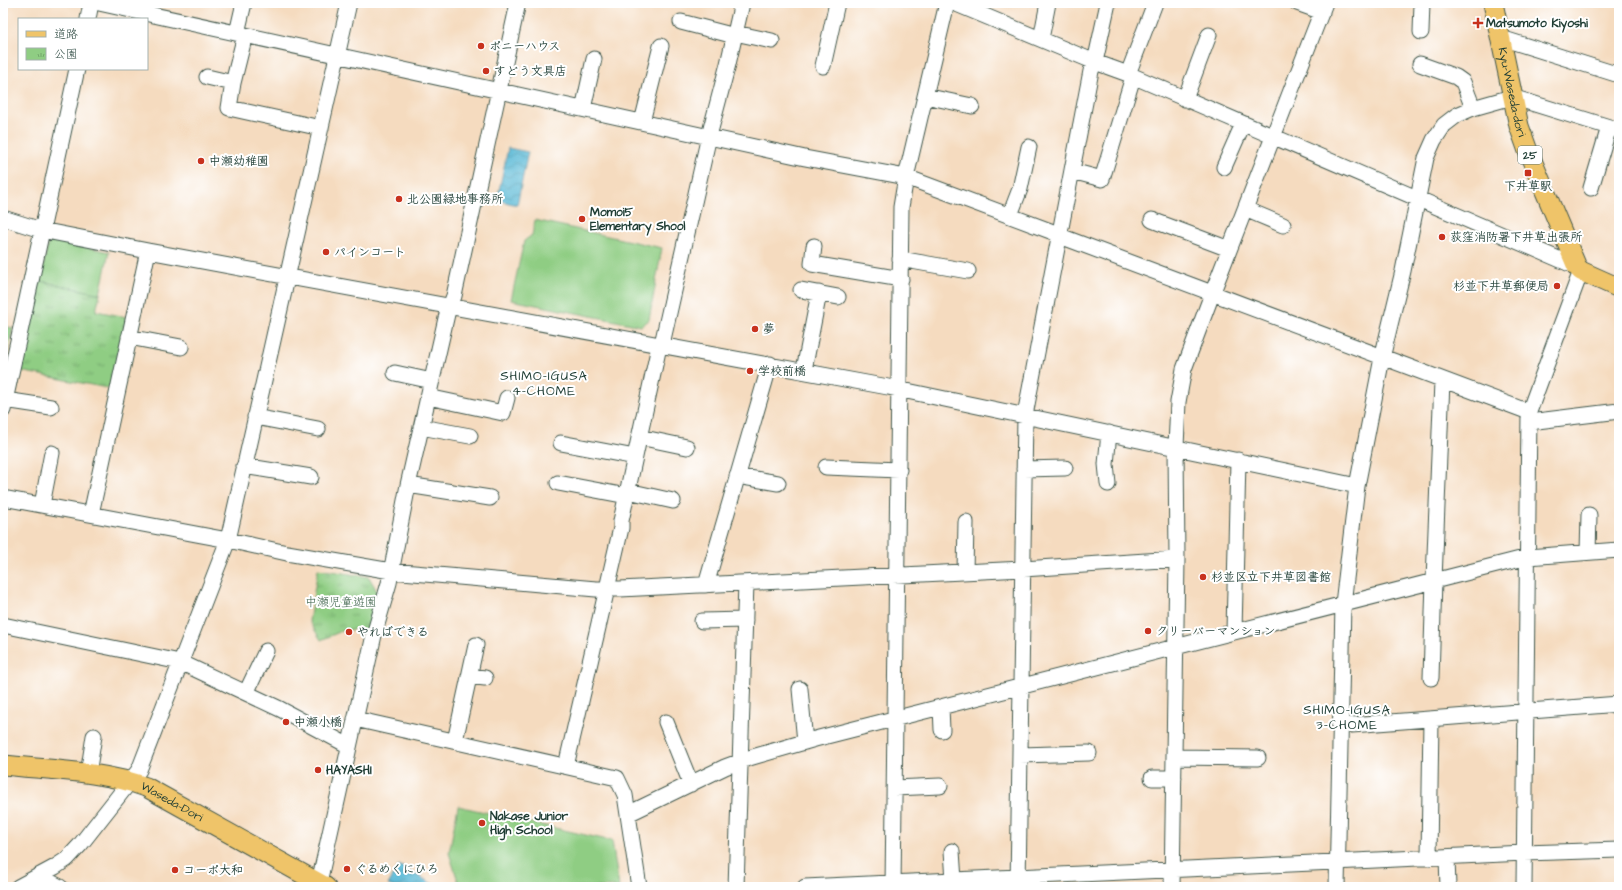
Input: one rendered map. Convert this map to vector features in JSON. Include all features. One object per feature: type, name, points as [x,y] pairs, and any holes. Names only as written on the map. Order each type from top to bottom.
[{"type":"main road","name":"Kyu-Waseda-dori","points":[[1493,3],[1512,97],[1528,151],[1579,269]]},
{"type":"main road","points":[[1579,269],[1619,288]]},
{"type":"main road","name":"Waseda-Dori","points":[[3,765],[88,774],[130,781],[146,787],[321,886]]},
{"type":"street","points":[[88,18],[91,3]]},
{"type":"street","points":[[99,3],[805,158],[906,177],[1010,215],[1054,232],[1060,236],[1442,381],[1529,417],[1619,411]]},
{"type":"street","points":[[244,3],[230,108],[321,128]]},
{"type":"street","points":[[19,887],[67,859],[80,845],[139,770],[228,540],[349,3]]},
{"type":"street","points":[[321,886],[355,719],[391,571],[408,485],[518,3]]},
{"type":"street","points":[[566,766],[607,589],[658,351],[662,344],[709,136],[742,3]]},
{"type":"street","points":[[823,66],[837,3]]},
{"type":"street","points":[[893,885],[894,719],[900,389],[900,258],[902,207],[906,177],[947,3]]},
{"type":"street","points":[[954,3],[1185,99],[1579,269],[1529,417],[1524,887]]},
{"type":"street","points":[[1041,40],[1048,3]]},
{"type":"street","points":[[1018,882],[1025,415],[1091,71],[1096,62],[1108,3]]},
{"type":"street","points":[[1072,171],[1102,179],[1130,76],[1155,3]]},
{"type":"street","points":[[1172,887],[1177,559],[1176,447],[1178,402],[1184,369],[1244,209],[1324,8],[1297,3]]},
{"type":"street","points":[[1421,32],[1422,3]]},
{"type":"street","points":[[681,22],[772,42]]},
{"type":"street","points":[[1185,99],[1209,35]]},
{"type":"street","points":[[1500,38],[1619,75]]},
{"type":"street","points":[[642,122],[661,46]]},
{"type":"street","points":[[583,109],[594,59]]},
{"type":"street","points":[[1420,64],[1456,77],[1463,82],[1473,108]]},
{"type":"street","points":[[50,407],[4,404],[77,70]]},
{"type":"street","points":[[207,76],[233,83]]},
{"type":"street","points":[[925,96],[972,106]]},
{"type":"street","points":[[1337,887],[1339,726],[1343,604],[1357,486],[1382,358],[1403,271],[1426,158],[1434,140],[1444,125],[1457,115],[1473,108],[1512,97],[1614,128],[1591,188]]},
{"type":"street","points":[[1224,167],[1243,124]]},
{"type":"street","points":[[1010,215],[1020,189],[1029,147]]},
{"type":"street","points":[[1244,209],[1283,224]]},
{"type":"street","points":[[3,218],[41,230],[148,251],[450,305],[900,389],[1357,486]]},
{"type":"street","points":[[1152,220],[1229,249]]},
{"type":"street","points":[[814,246],[812,264],[900,280]]},
{"type":"street","points":[[91,514],[148,251]]},
{"type":"street","points":[[900,258],[968,271]]},
{"type":"street","points":[[801,290],[838,297]]},
{"type":"street","points":[[804,370],[819,293]]},
{"type":"street","points":[[129,337],[180,346]]},
{"type":"street","points":[[706,585],[770,364]]},
{"type":"street","points":[[395,373],[432,381]]},
{"type":"street","points":[[1431,678],[1442,381]]},
{"type":"street","points":[[428,397],[505,406]]},
{"type":"street","points":[[256,417],[318,429]]},
{"type":"street","points":[[421,427],[470,436]]},
{"type":"street","points":[[1108,484],[1106,453],[1109,433]]},
{"type":"street","points":[[640,437],[687,446]]},
{"type":"street","points":[[561,443],[635,457]]},
{"type":"street","points":[[42,505],[52,453]]},
{"type":"street","points":[[1234,632],[1238,460]]},
{"type":"street","points":[[244,466],[311,477]]},
{"type":"street","points":[[826,467],[899,470]]},
{"type":"street","points":[[1024,469],[1065,468]]},
{"type":"street","points":[[737,476],[778,483]]},
{"type":"street","points":[[558,483],[672,501]]},
{"type":"street","points":[[408,485],[490,498]]},
{"type":"street","points":[[3,498],[228,540],[287,553],[391,571],[607,589],[897,576],[1177,559]]},
{"type":"street","points":[[1588,552],[1589,515]]},
{"type":"street","points":[[965,572],[966,522]]},
{"type":"street","points":[[628,814],[739,762],[805,742],[1528,557],[1619,550]]},
{"type":"street","points":[[736,887],[746,582]]},
{"type":"street","points":[[702,621],[745,620]]},
{"type":"street","points":[[3,625],[180,662],[246,693],[349,746]]},
{"type":"street","points":[[455,741],[476,645]]},
{"type":"street","points":[[246,693],[266,651]]},
{"type":"street","points":[[469,676],[485,678]]},
{"type":"street","points":[[800,689],[805,742]]},
{"type":"street","points":[[1339,726],[1619,704]]},
{"type":"street","points":[[941,707],[942,730]]},
{"type":"street","points":[[355,719],[616,778],[625,796],[640,887]]},
{"type":"street","points":[[1429,858],[1431,719]]},
{"type":"street","points":[[666,722],[691,784]]},
{"type":"street","points":[[88,774],[94,736]]},
{"type":"street","points":[[1020,755],[1089,753]]},
{"type":"street","points":[[1174,756],[1258,758]]},
{"type":"street","points":[[1152,778],[1174,778]]},
{"type":"street","points":[[894,788],[940,786]]},
{"type":"street","points":[[805,887],[893,885],[954,880],[1018,882],[1172,870],[1524,853],[1619,850]]},
{"type":"street","points":[[952,851],[954,880]]},
{"type":"street","points":[[1447,857],[1448,887]]},
{"type":"street","points":[[39,876],[60,887]]},
{"type":"green space","points":[[535,220],[662,248],[649,320],[641,326],[511,300],[524,241],[532,235]]},
{"type":"green space","points":[[49,239],[109,252],[100,294],[40,281]]},
{"type":"green space","points":[[40,281],[100,294],[96,311],[127,317],[112,389],[20,371]]},
{"type":"green space","points":[[3,326],[13,328],[3,374]]},
{"type":"green space","name":"中瀬児童遊園","points":[[318,569],[369,577],[377,591],[369,629],[344,630],[321,640],[309,621]]},
{"type":"green space","points":[[458,806],[612,841],[619,887],[460,887],[449,853]]},
{"type":"water","points":[[508,148],[528,152],[517,205],[497,200]]},
{"type":"water","points":[[399,865],[438,887],[392,887],[388,885]]},
{"type":"place","name":"Matsumoto Kiyoshi","points":[[1478,23]]},
{"type":"place","name":"ポニーハウス","points":[[481,46]]},
{"type":"place","name":"すどう文具店","points":[[486,71]]},
{"type":"place","name":"中瀬幼稚園","points":[[201,161]]},
{"type":"place","name":"下井草駅","points":[[1528,173]]},
{"type":"place","name":"北公園緑地事務所","points":[[399,199]]},
{"type":"place","name":"Momoi5 Elementary Shool","points":[[582,219]]},
{"type":"place","name":"荻窪消防署下井草出張所","points":[[1442,237]]},
{"type":"place","name":"パインコート","points":[[326,252]]},
{"type":"place","name":"杉並下井草郵便局","points":[[1557,286]]},
{"type":"place","name":"夢","points":[[755,329]]},
{"type":"place","name":"学校前橋","points":[[750,371]]},
{"type":"place","name":"杉並区立下井草図書館","points":[[1203,577]]},
{"type":"place","name":"クリーバーマンション","points":[[1148,631]]},
{"type":"place","name":"やればできる","points":[[349,632]]},
{"type":"place","name":"中瀬小橋","points":[[286,722]]},
{"type":"place","name":"HAYASHI","points":[[318,770]]},
{"type":"place","name":"Nakase Junior High School","points":[[482,823]]},
{"type":"place","name":"ぐるめくにひろ","points":[[347,869]]},
{"type":"place","name":"コーポ大和","points":[[175,870]]},
{"type":"district","name":"SHIMO-IGUSA 4-CHOME","points":[[544,382]]},
{"type":"district","name":"SHIMO-IGUSA 3-CHOME","points":[[1347,716]]}]
